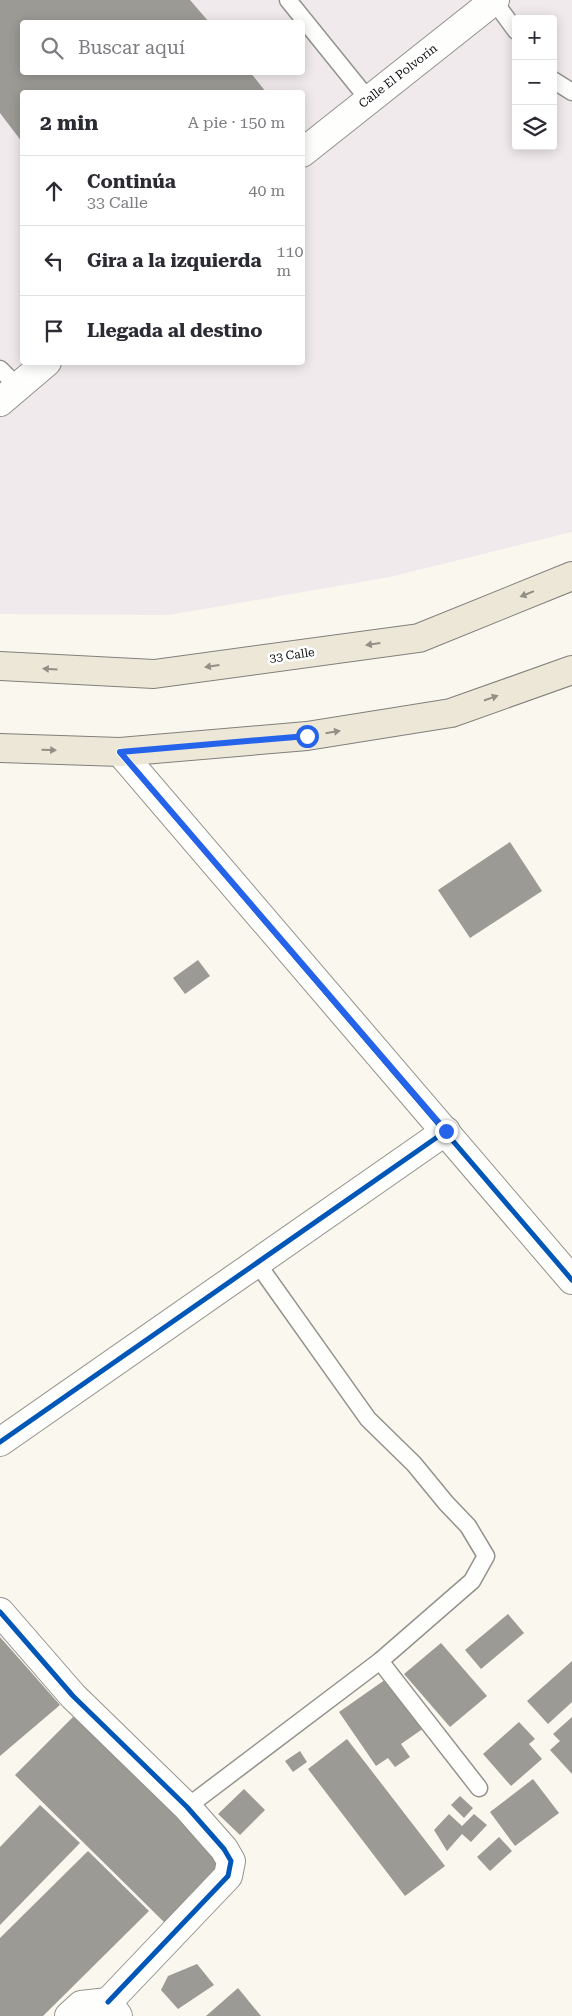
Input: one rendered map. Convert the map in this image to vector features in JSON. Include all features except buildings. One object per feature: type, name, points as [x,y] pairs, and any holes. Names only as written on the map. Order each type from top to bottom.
[{"type":"main road","name":"33 Calle","points":[[0,666],[154,674],[419,638],[572,576]]},
{"type":"main road","points":[[0,748],[120,752],[307,736],[451,713],[572,670]]},
{"type":"street","name":"Calle El Polvorín","points":[[305,151],[494,0]]},
{"type":"street","points":[[6,386],[42,365]]},
{"type":"street","points":[[120,752],[572,1280]]},
{"type":"street","points":[[0,1442],[446,1131]]},
{"type":"street","points":[[0,1612],[74,1696],[187,1807],[224,1848],[231,1861],[228,1876],[113,2009],[81,2005],[69,2016]]},
{"type":"lane","points":[[288,0],[304,20]]},
{"type":"lane","points":[[494,0],[512,25]]},
{"type":"lane","points":[[305,21],[368,100]]},
{"type":"lane","points":[[557,83],[572,92]]},
{"type":"lane","points":[[187,1807],[380,1661],[472,1580],[486,1556],[468,1526],[414,1464],[368,1419],[257,1263]]},
{"type":"lane","points":[[380,1661],[479,1788]]},
{"type":"shaded area","points":[[0,0],[572,0],[572,532],[390,577],[169,615],[0,614]]},
{"type":"cycle path","points":[[120,752],[572,1280]]},
{"type":"cycle path","points":[[0,1442],[446,1131]]},
{"type":"cycle path","points":[[0,1612],[73,1696],[187,1807],[224,1849],[231,1861],[228,1876],[108,2002]]},
{"type":"route","points":[[307,736],[120,752],[446,1131]]}]
